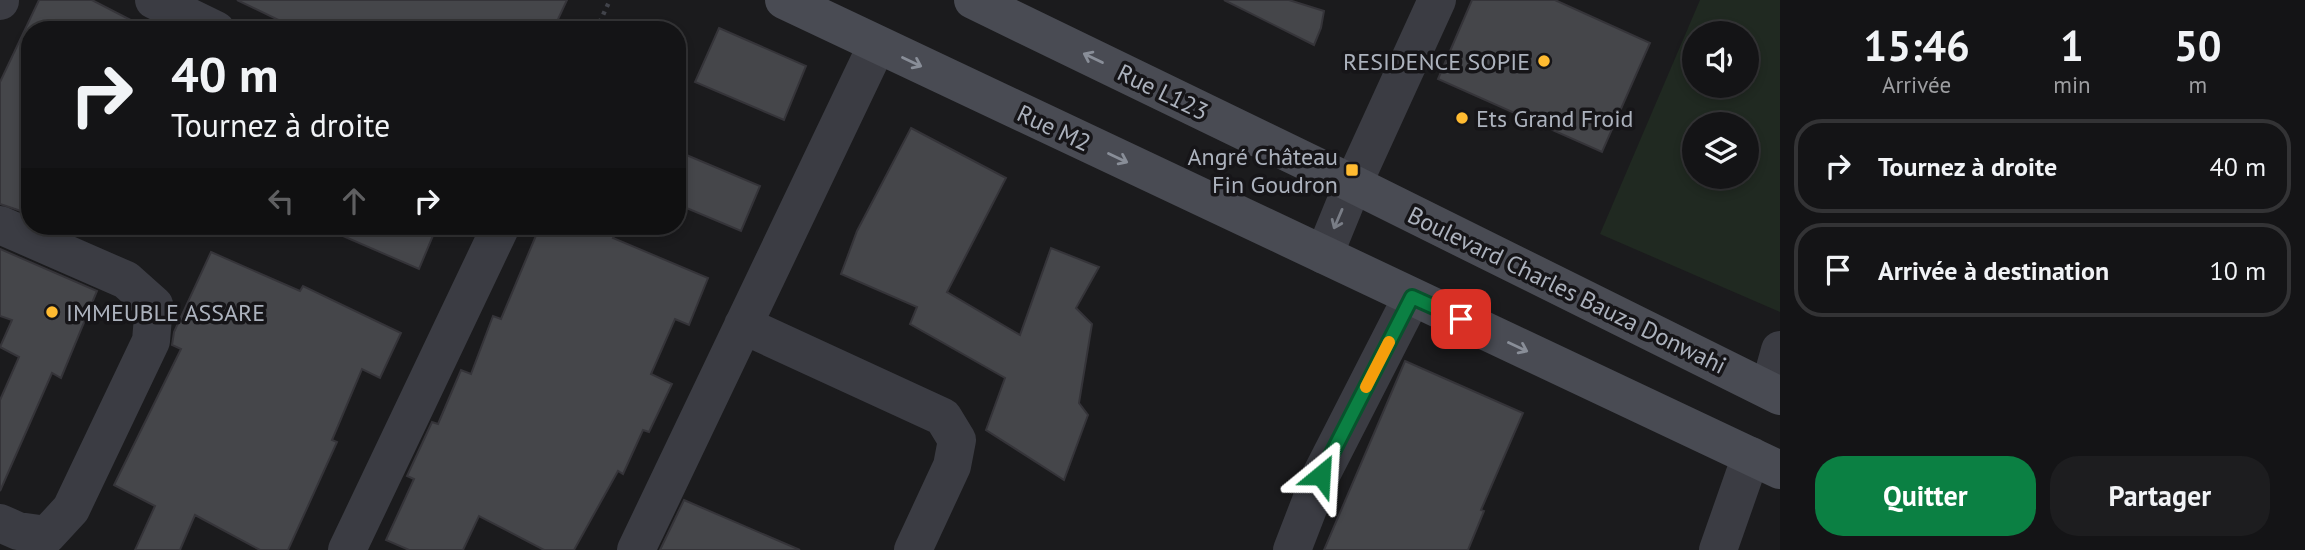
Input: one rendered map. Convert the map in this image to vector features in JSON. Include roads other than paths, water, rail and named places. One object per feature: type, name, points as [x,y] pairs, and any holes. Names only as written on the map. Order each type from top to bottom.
[{"type":"main road","name":"Rue M2","points":[[784,0],[1324,255]]},
{"type":"main road","name":"Rue L123","points":[[973,0],[1353,184]]},
{"type":"main road","name":"Boulevard Charles Bauza Donwahi","points":[[1353,184],[1774,393]]},
{"type":"main road","points":[[1324,255],[1765,463]]},
{"type":"street","points":[[154,0],[197,21]]},
{"type":"street","points":[[1324,255],[1353,184],[1437,0]]},
{"type":"street","points":[[636,550],[877,45]]},
{"type":"street","points":[[0,225],[21,234]]},
{"type":"street","points":[[0,523],[18,531],[47,536],[71,509],[151,341],[154,305],[126,280],[23,235]]},
{"type":"street","points":[[347,550],[497,235]]},
{"type":"street","points":[[1292,550],[1321,475],[1412,297]]},
{"type":"street","points":[[743,325],[943,417],[957,440],[952,466],[913,550]]},
{"type":"street","points":[[1774,393],[1780,351]]},
{"type":"street","points":[[1718,550],[1765,463]]},
{"type":"place","name":"RESIDENCE SOPIE","points":[[1544,61]]},
{"type":"place","name":"Ets Grand Froid","points":[[1462,118]]},
{"type":"place","name":"Angré Château Fin Goudron","points":[[1352,170]]},
{"type":"place","name":"IMMEUBLE ASSARE","points":[[52,312]]}]
